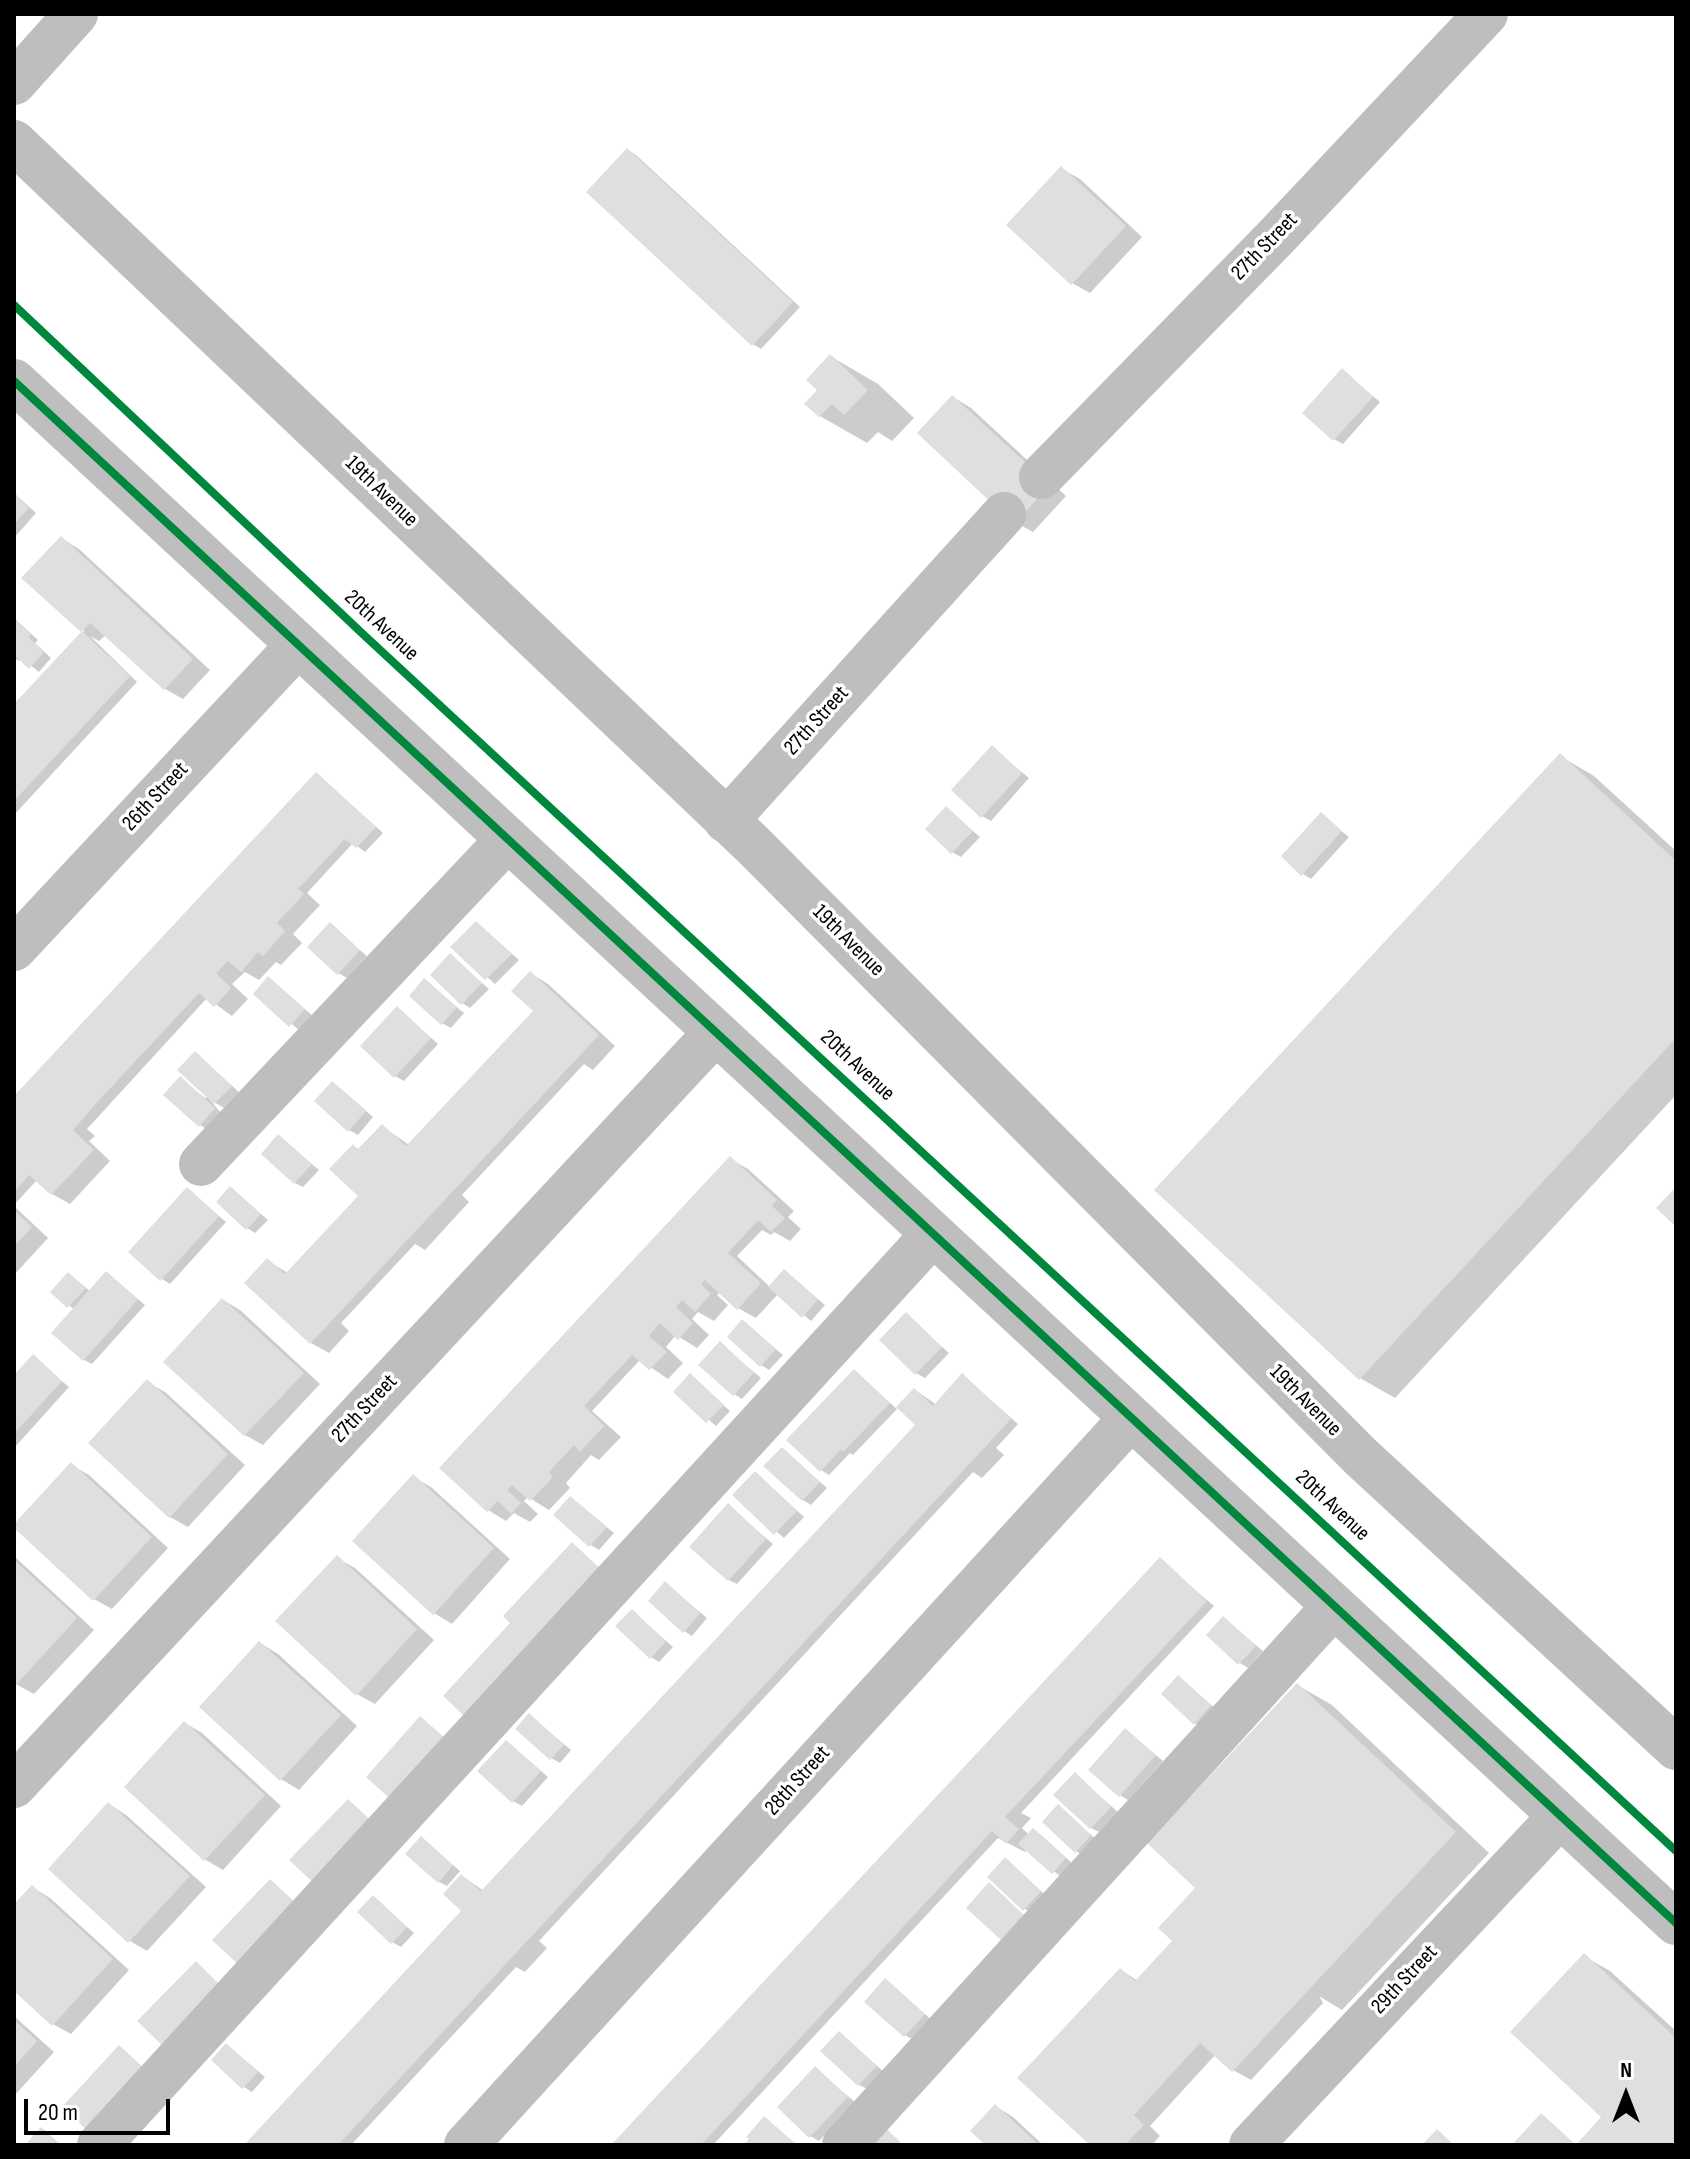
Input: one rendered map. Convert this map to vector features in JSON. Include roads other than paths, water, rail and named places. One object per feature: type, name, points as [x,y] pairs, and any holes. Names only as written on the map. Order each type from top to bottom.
[{"type":"street","points":[[14,83],[76,14]]},
{"type":"street","name":"27th Street","points":[[1041,477],[1286,226],[1486,14]]},
{"type":"street","name":"19th Avenue","points":[[14,142],[764,856],[1360,1456],[1676,1748]]},
{"type":"street","points":[[14,381],[1676,1923]]},
{"type":"street","name":"27th Street","points":[[726,821],[1004,514]]},
{"type":"street","name":"26th Street","points":[[14,949],[298,645]]},
{"type":"street","points":[[201,1164],[508,839]]},
{"type":"street","name":"27th Street","points":[[14,1786],[716,1032]]},
{"type":"street","points":[[99,2145],[933,1234]]},
{"type":"street","name":"28th Street","points":[[466,2145],[1131,1418]]},
{"type":"street","points":[[844,2145],[1334,1606]]},
{"type":"street","name":"29th Street","points":[[1251,2145],[1560,1816]]}]
